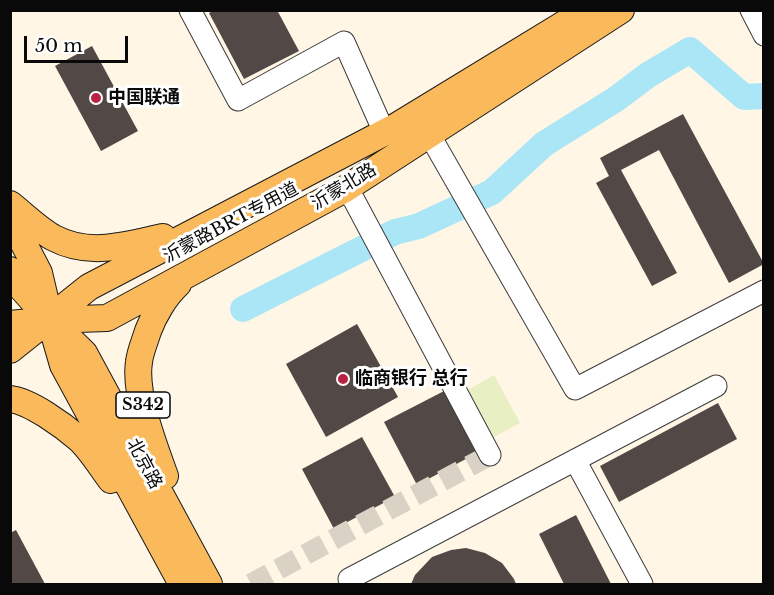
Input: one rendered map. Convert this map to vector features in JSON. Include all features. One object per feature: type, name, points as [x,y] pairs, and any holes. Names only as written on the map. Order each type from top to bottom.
[{"type":"main road","name":"沂蒙北路","points":[[10,350],[89,287],[384,132],[587,10]]},
{"type":"main road","name":"沂蒙北路","points":[[10,324],[107,318],[345,189],[621,10]]},
{"type":"main road","points":[[10,204],[53,238],[92,250],[108,249],[193,231]]},
{"type":"main road","name":"北京路","points":[[10,217],[39,273],[63,365],[182,585]]},
{"type":"main road","name":"北京路","points":[[10,270],[18,284],[50,320],[84,353],[209,585]]},
{"type":"main road","name":"S342","points":[[190,550],[147,425],[138,362],[153,318],[173,289],[195,271]]},
{"type":"main road","points":[[10,399],[17,400],[42,413],[80,440],[159,542]]},
{"type":"street","points":[[190,10],[238,100],[344,42],[384,132]]},
{"type":"street","name":"沂蒙路BRT专用道","points":[[10,339],[50,320],[94,294],[399,134],[604,10]]},
{"type":"street","points":[[751,10],[764,35]]},
{"type":"street","points":[[429,134],[575,389],[764,291]]},
{"type":"street","points":[[345,189],[354,200],[490,455]]},
{"type":"street","points":[[352,585],[349,579],[716,386]]},
{"type":"street","points":[[575,460],[642,585]]},
{"type":"green space","points":[[494,375],[520,423],[492,438],[466,391]]},
{"type":"building","points":[[215,10],[277,10],[299,51],[244,79],[209,13]]},
{"type":"building","name":"中国联通","points":[[92,46],[138,131],[101,151],[55,66]]},
{"type":"building","points":[[683,114],[764,264],[729,283],[659,150],[621,170],[677,273],[652,286],[596,183],[609,176],[600,158]]},
{"type":"building","points":[[357,324],[398,397],[326,437],[286,364]]},
{"type":"building","points":[[446,390],[479,452],[417,485],[384,422]]},
{"type":"building","points":[[718,403],[737,439],[619,502],[600,466]]},
{"type":"building","points":[[362,437],[395,497],[334,529],[302,469]]},
{"type":"building","points":[[576,515],[611,584],[564,584],[539,534]]},
{"type":"building","points":[[16,530],[45,584],[10,584],[10,533]]},
{"type":"building","points":[[466,548],[485,553],[502,563],[516,584],[411,584],[415,575],[432,557],[451,550]]},
{"type":"waterway","points":[[243,309],[395,232],[419,226],[492,192],[544,144],[690,50],[744,97],[764,96]]},
{"type":"tunnel","points":[[251,584],[490,455]]},
{"type":"place","name":"中国联通","points":[[96,98]]},
{"type":"place","name":"临商银行 总行","points":[[343,379]]}]
